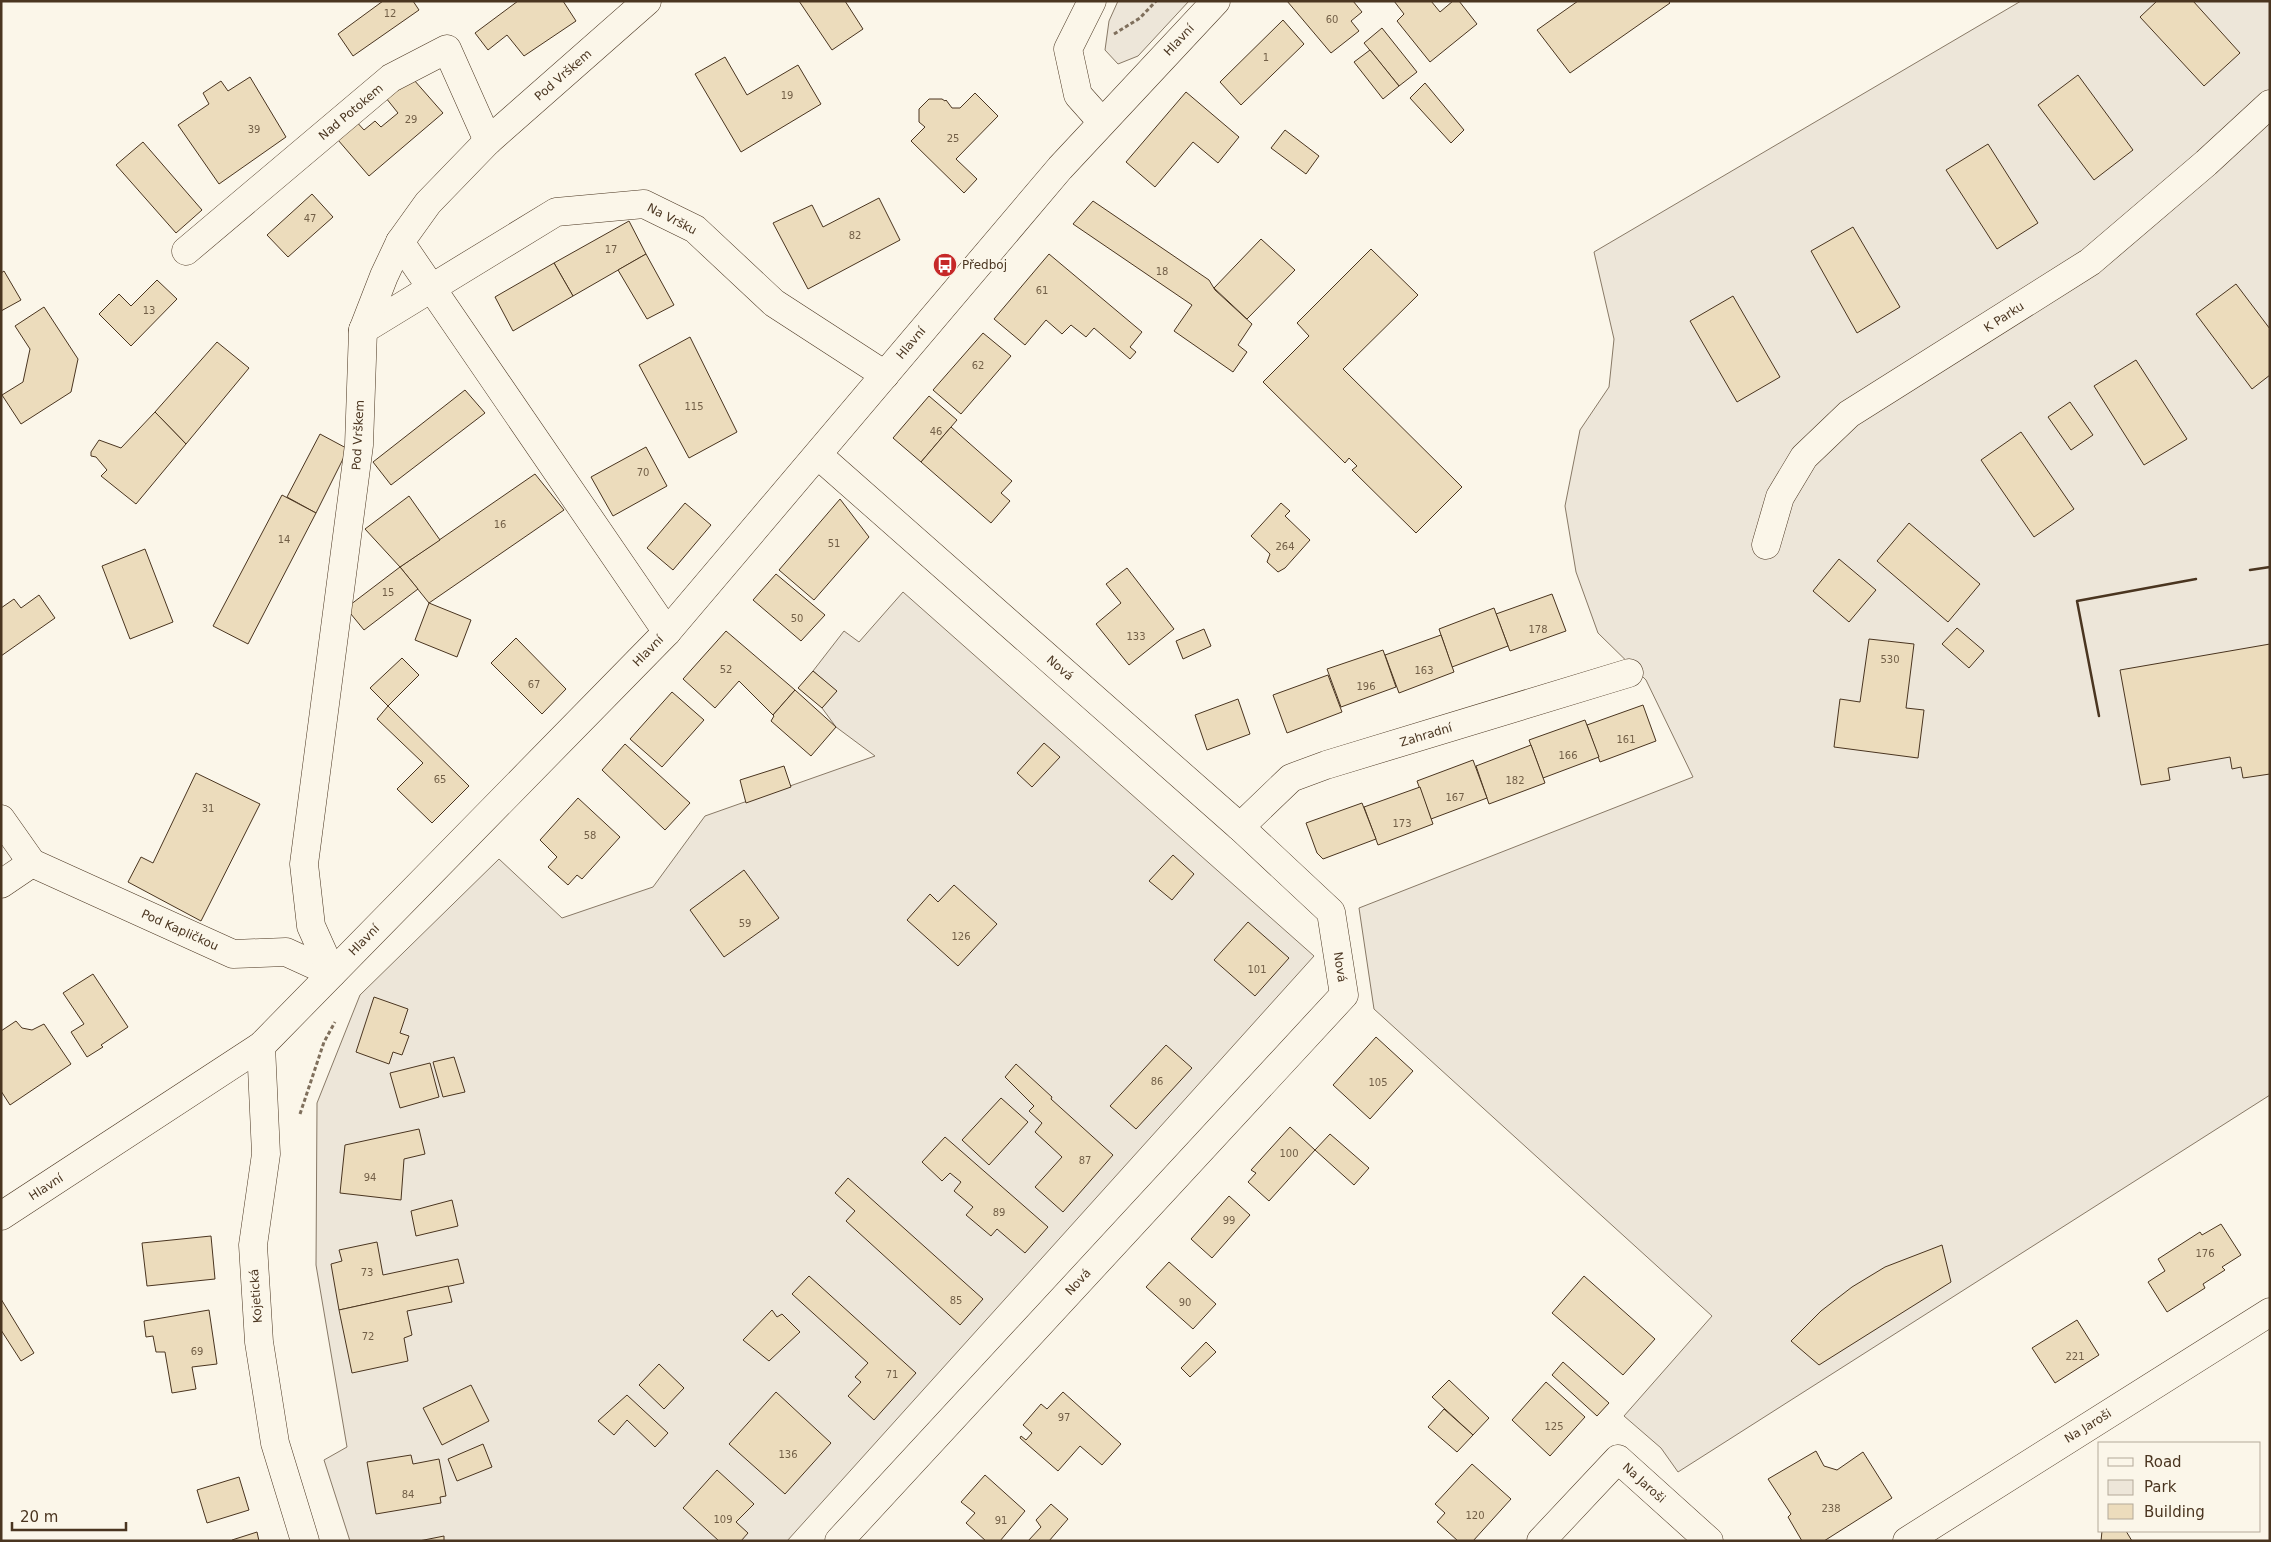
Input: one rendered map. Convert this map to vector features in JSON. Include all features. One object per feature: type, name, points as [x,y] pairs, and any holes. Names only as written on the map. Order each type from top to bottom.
[{"type":"street","name":"Pod Vrškem","points":[[332,973],[311,926],[304,864],[359,445],[363,330],[384,276],[400,242],[428,203],[488,141],[647,1]]},
{"type":"street","points":[[1092,1],[1068,49],[1078,95],[1102,122]]},
{"type":"street","name":"Hlavní","points":[[1,1216],[261,1046],[667,632],[975,267],[1102,122],[1216,1]]},
{"type":"street","name":"Nad Potokem","points":[[186,251],[392,78],[447,49],[488,141]]},
{"type":"street","name":"K Parku","points":[[1766,544],[1780,496],[1804,457],[1849,414],[2090,262],[2270,104]]},
{"type":"street","name":"Na Vršku","points":[[363,330],[556,212],[644,204],[695,229],[774,303],[885,375]]},
{"type":"street","points":[[400,242],[667,632]]},
{"type":"street","name":"Nová","points":[[818,455],[1240,827],[1331,912],[1344,995],[842,1540]]},
{"type":"street","name":"Zahradní","points":[[1240,827],[1291,778],[1326,765],[1629,673]]},
{"type":"street","points":[[1,819],[32,863],[1,884]]},
{"type":"street","name":"Pod Kapličkou","points":[[32,863],[233,954],[286,952],[332,973]]},
{"type":"street","name":"Kojetická","points":[[261,1046],[266,1154],[253,1246],[259,1342],[274,1443],[304,1541]]},
{"type":"street","name":"Na Jaroši","points":[[1907,1541],[2270,1312]]},
{"type":"street","name":"Na Jaroši","points":[[1541,1541],[1618,1460],[1709,1541]]},
{"type":"path","points":[[297,1121],[324,1042],[337,1017]]},
{"type":"green space","points":[[1118,1],[1189,1],[1138,56],[1118,64],[1105,50],[1109,21]]},
{"type":"green space","points":[[2021,1],[2270,1],[2270,1095],[1678,1472],[1661,1448],[1624,1416],[1712,1316],[1374,1009],[1359,908],[1693,777],[1646,680],[1598,633],[1576,572],[1565,506],[1580,430],[1609,387],[1614,339],[1594,252]]},
{"type":"green space","points":[[903,592],[1314,956],[787,1541],[350,1541],[324,1460],[347,1447],[316,1265],[317,1103],[360,995],[499,859],[562,918],[653,887],[705,816],[875,756],[836,727],[822,708],[836,691],[813,671],[844,631],[859,642]]},
{"type":"building","points":[[383,1],[413,1],[419,10],[353,56],[338,34]]},
{"type":"building","points":[[518,1],[563,1],[576,21],[524,56],[507,35],[488,50],[475,33]]},
{"type":"building","points":[[799,1],[845,1],[863,29],[832,50]]},
{"type":"building","points":[[1287,1],[1353,1],[1362,12],[1351,21],[1359,31],[1331,53]]},
{"type":"building","points":[[1394,1],[1431,1],[1440,12],[1453,1],[1459,1],[1477,24],[1430,62],[1397,21],[1404,14]]},
{"type":"building","points":[[1578,1],[1668,1],[1670,3],[1570,73],[1537,30]]},
{"type":"building","points":[[2157,1],[2193,1],[2240,53],[2204,86],[2140,17]]},
{"type":"building","points":[[1283,20],[1304,44],[1241,105],[1220,82]]},
{"type":"building","points":[[1382,28],[1417,72],[1399,86],[1364,43]]},
{"type":"building","points":[[1370,50],[1399,86],[1383,99],[1354,62]]},
{"type":"building","points":[[725,57],[747,95],[798,65],[821,104],[741,152],[695,74]]},
{"type":"building","points":[[2078,75],[2133,150],[2094,180],[2038,105]]},
{"type":"building","points":[[250,77],[286,137],[219,184],[178,125],[209,104],[203,93],[221,81],[228,91]]},
{"type":"building","points":[[414,80],[443,113],[369,176],[332,133],[354,119],[364,130],[375,121],[381,127],[398,113],[386,98]]},
{"type":"building","points":[[1425,83],[1464,130],[1451,143],[1410,98]]},
{"type":"building","points":[[1186,92],[1239,137],[1218,163],[1193,142],[1155,187],[1126,162]]},
{"type":"building","points":[[975,93],[998,116],[956,159],[977,179],[964,193],[911,141],[925,127],[919,122],[919,109],[929,99],[946,100],[952,108],[960,108]]},
{"type":"building","points":[[1285,130],[1319,156],[1306,174],[1271,148]]},
{"type":"building","points":[[143,142],[202,210],[176,233],[116,165]]},
{"type":"building","points":[[1988,144],[2038,223],[1997,249],[1946,170]]},
{"type":"building","points":[[312,194],[333,217],[288,257],[267,235]]},
{"type":"building","points":[[879,198],[900,240],[808,289],[773,223],[812,205],[823,227]]},
{"type":"building","points":[[1093,201],[1209,280],[1215,290],[1252,324],[1238,345],[1247,352],[1233,372],[1174,331],[1192,305],[1073,224]]},
{"type":"building","points":[[629,221],[646,254],[573,296],[554,263]]},
{"type":"building","points":[[1853,227],[1900,307],[1857,333],[1811,251]]},
{"type":"building","points":[[1261,239],[1295,270],[1247,319],[1214,288]]},
{"type":"building","points":[[1371,249],[1418,295],[1343,369],[1462,487],[1416,533],[1352,470],[1357,466],[1349,458],[1345,463],[1263,382],[1309,336],[1297,323]]},
{"type":"building","points":[[646,254],[674,305],[647,319],[618,270]]},
{"type":"building","points":[[1049,254],[1142,332],[1130,347],[1136,352],[1130,359],[1094,328],[1086,337],[1071,325],[1062,334],[1046,320],[1025,345],[994,319]]},
{"type":"building","points":[[554,263],[573,296],[513,331],[495,297]]},
{"type":"building","points":[[4,271],[21,300],[1,311],[1,273]]},
{"type":"building","points":[[157,280],[177,299],[131,346],[99,314],[119,294],[131,306]]},
{"type":"building","points":[[2236,284],[2270,329],[2270,375],[2252,389],[2196,314]]},
{"type":"building","points":[[1733,296],[1780,377],[1737,402],[1690,321]]},
{"type":"building","points":[[44,307],[78,359],[71,392],[21,424],[2,395],[23,382],[30,349],[15,326]]},
{"type":"building","points":[[983,333],[1011,356],[961,414],[933,390]]},
{"type":"building","points":[[690,337],[737,432],[689,458],[639,365]]},
{"type":"building","points":[[217,342],[249,368],[186,444],[155,412]]},
{"type":"building","points":[[2136,360],[2187,439],[2144,465],[2094,386]]},
{"type":"building","points":[[465,390],[485,413],[391,485],[373,462]]},
{"type":"building","points":[[929,396],[957,420],[921,462],[893,438]]},
{"type":"building","points":[[2070,402],[2093,435],[2071,450],[2048,417]]},
{"type":"building","points":[[155,412],[186,444],[136,504],[101,476],[107,470],[96,457],[91,456],[91,452],[99,440],[121,448]]},
{"type":"building","points":[[951,427],[1012,481],[1001,493],[1010,501],[991,523],[921,462]]},
{"type":"building","points":[[2021,432],[2074,509],[2034,537],[1981,460]]},
{"type":"building","points":[[320,434],[348,449],[316,513],[287,497]]},
{"type":"building","points":[[646,447],[667,486],[613,516],[591,477]]},
{"type":"building","points":[[535,474],[564,510],[429,603],[400,567]]},
{"type":"building","points":[[282,495],[316,513],[248,644],[213,626]]},
{"type":"building","points":[[409,496],[440,540],[400,567],[365,529]]},
{"type":"building","points":[[840,499],[869,537],[814,600],[779,570]]},
{"type":"building","points":[[685,503],[711,525],[673,570],[647,548]]},
{"type":"building","points":[[1281,503],[1290,511],[1285,516],[1310,540],[1285,568],[1278,572],[1267,562],[1270,554],[1251,536]]},
{"type":"building","points":[[1909,523],[1980,584],[1948,622],[1877,561]]},
{"type":"building","points":[[145,549],[173,622],[130,639],[102,566]]},
{"type":"building","points":[[1839,559],[1876,590],[1849,622],[1813,591]]},
{"type":"building","points":[[400,567],[418,589],[364,630],[346,608]]},
{"type":"building","points":[[1127,568],[1174,629],[1129,665],[1096,624],[1121,603],[1106,584]]},
{"type":"building","points":[[776,574],[825,615],[801,641],[753,600]]},
{"type":"building","points":[[1552,594],[1566,631],[1510,651],[1496,614]]},
{"type":"building","points":[[39,595],[55,618],[1,656],[1,608],[14,599],[21,608]]},
{"type":"building","points":[[429,603],[471,620],[457,657],[415,640]]},
{"type":"building","points":[[1494,608],[1508,646],[1452,667],[1439,629]]},
{"type":"building","points":[[1957,628],[1984,651],[1969,668],[1942,644]]},
{"type":"building","points":[[1204,629],[1211,646],[1183,659],[1176,641]]},
{"type":"building","points":[[726,631],[795,690],[773,715],[739,681],[715,708],[683,679]]},
{"type":"building","points":[[1441,635],[1454,672],[1399,693],[1385,655]]},
{"type":"building","points":[[516,638],[566,689],[542,714],[491,663]]},
{"type":"building","points":[[1869,639],[1914,644],[1906,708],[1924,710],[1918,758],[1834,747],[1840,699],[1860,702]]},
{"type":"building","points":[[2270,644],[2270,774],[2243,778],[2241,767],[2232,769],[2230,757],[2168,768],[2170,780],[2141,785],[2120,670]]},
{"type":"building","points":[[1383,650],[1396,687],[1341,707],[1327,669]]},
{"type":"building","points":[[402,658],[419,675],[388,706],[370,688]]},
{"type":"building","points":[[813,671],[837,691],[822,708],[798,688]]},
{"type":"building","points":[[1328,675],[1342,712],[1287,733],[1273,695]]},
{"type":"building","points":[[795,690],[836,727],[811,756],[771,721],[773,715]]},
{"type":"building","points":[[672,692],[704,720],[662,767],[630,739]]},
{"type":"building","points":[[1238,699],[1250,734],[1207,750],[1195,715]]},
{"type":"building","points":[[1643,705],[1656,741],[1600,762],[1587,725]]},
{"type":"building","points":[[388,706],[469,786],[432,823],[397,789],[423,763],[377,719]]},
{"type":"building","points":[[1585,720],[1599,757],[1543,778],[1529,740]]},
{"type":"building","points":[[1044,743],[1060,757],[1032,787],[1017,773]]},
{"type":"building","points":[[625,744],[690,803],[665,830],[602,770]]},
{"type":"building","points":[[1531,745],[1545,783],[1489,804],[1476,766]]},
{"type":"building","points":[[1473,760],[1487,798],[1431,819],[1417,781]]},
{"type":"building","points":[[784,766],[791,787],[746,803],[740,780]]},
{"type":"building","points":[[196,773],[260,804],[201,921],[128,882],[141,857],[153,863]]},
{"type":"building","points":[[1420,787],[1433,824],[1378,845],[1364,807]]},
{"type":"building","points":[[578,798],[620,837],[582,879],[577,875],[568,885],[548,867],[557,857],[540,840]]},
{"type":"building","points":[[1362,803],[1376,839],[1323,859],[1317,853],[1306,823]]},
{"type":"building","points":[[1173,855],[1194,874],[1172,900],[1149,881]]},
{"type":"building","points":[[744,870],[779,918],[724,957],[690,910]]},
{"type":"building","points":[[954,885],[997,924],[958,966],[907,920],[930,894],[938,902]]},
{"type":"building","points":[[1248,922],[1289,958],[1255,996],[1214,960]]},
{"type":"building","points":[[93,974],[128,1027],[87,1057],[71,1032],[84,1024],[63,993]]},
{"type":"building","points":[[374,997],[408,1009],[400,1033],[409,1036],[402,1055],[393,1052],[389,1064],[356,1052]]},
{"type":"building","points":[[16,1021],[22,1028],[32,1030],[44,1024],[71,1064],[10,1105],[1,1091],[1,1031]]},
{"type":"building","points":[[1376,1037],[1413,1071],[1370,1119],[1333,1085]]},
{"type":"building","points":[[1166,1045],[1192,1068],[1136,1129],[1110,1106]]},
{"type":"building","points":[[454,1057],[465,1092],[443,1097],[433,1062]]},
{"type":"building","points":[[430,1063],[439,1097],[400,1108],[390,1073]]},
{"type":"building","points":[[1016,1064],[1052,1097],[1051,1099],[1113,1155],[1063,1212],[1035,1187],[1062,1157],[1035,1132],[1042,1123],[1029,1111],[1034,1106],[1005,1077]]},
{"type":"building","points":[[1001,1098],[1028,1122],[989,1165],[962,1140]]},
{"type":"building","points":[[1290,1127],[1315,1150],[1269,1201],[1248,1182],[1256,1173],[1251,1170]]},
{"type":"building","points":[[419,1129],[425,1154],[404,1159],[401,1200],[340,1193],[345,1145]]},
{"type":"building","points":[[1330,1134],[1369,1168],[1354,1185],[1315,1150]]},
{"type":"building","points":[[945,1137],[1048,1227],[1025,1253],[997,1229],[991,1236],[966,1215],[973,1207],[954,1191],[961,1182],[950,1173],[942,1181],[922,1162]]},
{"type":"building","points":[[848,1178],[983,1299],[960,1325],[846,1221],[855,1211],[835,1193]]},
{"type":"building","points":[[1229,1196],[1250,1215],[1212,1258],[1191,1239]]},
{"type":"building","points":[[452,1200],[458,1226],[416,1236],[411,1211]]},
{"type":"building","points":[[2221,1224],[2241,1255],[2222,1267],[2225,1270],[2203,1284],[2205,1288],[2167,1312],[2148,1282],[2165,1271],[2158,1259],[2200,1232],[2202,1235]]},
{"type":"building","points":[[211,1236],[215,1279],[147,1286],[142,1243]]},
{"type":"building","points":[[377,1242],[383,1275],[458,1259],[464,1283],[339,1310],[331,1264],[342,1261],[339,1250]]},
{"type":"building","points":[[1942,1245],[1951,1282],[1819,1365],[1791,1341],[1821,1311],[1852,1287],[1885,1267]]},
{"type":"building","points":[[1169,1262],[1216,1304],[1193,1329],[1146,1287]]},
{"type":"building","points":[[809,1276],[916,1373],[874,1420],[848,1396],[861,1382],[855,1377],[868,1363],[792,1294]]},
{"type":"building","points":[[1584,1276],[1655,1339],[1623,1375],[1552,1313]]},
{"type":"building","points":[[448,1286],[452,1302],[407,1311],[412,1335],[404,1338],[408,1361],[352,1373],[339,1310]]},
{"type":"building","points":[[1,1299],[34,1353],[21,1361],[1,1330]]},
{"type":"building","points":[[209,1310],[217,1364],[192,1367],[196,1389],[172,1393],[165,1352],[156,1352],[153,1336],[146,1337],[144,1321]]},
{"type":"building","points":[[772,1310],[777,1317],[782,1314],[800,1332],[769,1361],[743,1340]]},
{"type":"building","points":[[2077,1320],[2099,1355],[2055,1383],[2032,1348]]},
{"type":"building","points":[[1206,1342],[1216,1352],[1190,1377],[1181,1368]]},
{"type":"building","points":[[1563,1362],[1609,1403],[1597,1416],[1552,1375]]},
{"type":"building","points":[[659,1364],[684,1388],[664,1409],[639,1385]]},
{"type":"building","points":[[1449,1380],[1489,1418],[1473,1435],[1432,1397]]},
{"type":"building","points":[[1546,1382],[1585,1417],[1550,1456],[1512,1420]]},
{"type":"building","points":[[471,1385],[489,1421],[442,1445],[423,1408]]},
{"type":"building","points":[[776,1392],[831,1443],[785,1494],[729,1444]]},
{"type":"building","points":[[1063,1392],[1121,1444],[1102,1465],[1080,1446],[1058,1471],[1020,1438],[1021,1436],[1026,1440],[1032,1433],[1023,1425],[1041,1404],[1047,1409]]},
{"type":"building","points":[[627,1395],[668,1433],[655,1447],[627,1420],[614,1435],[598,1421]]},
{"type":"building","points":[[1444,1409],[1473,1435],[1457,1452],[1428,1427]]},
{"type":"building","points":[[483,1444],[492,1467],[457,1481],[448,1459]]},
{"type":"building","points":[[1816,1451],[1824,1466],[1837,1470],[1863,1452],[1892,1498],[1824,1541],[1802,1541],[1788,1517],[1791,1514],[1768,1479]]},
{"type":"building","points":[[411,1455],[413,1464],[439,1459],[446,1496],[440,1497],[441,1503],[376,1514],[367,1462]]},
{"type":"building","points":[[1472,1464],[1511,1499],[1473,1541],[1458,1541],[1437,1522],[1445,1513],[1435,1504]]},
{"type":"building","points":[[717,1470],[754,1504],[736,1522],[748,1533],[741,1541],[719,1541],[683,1508]]},
{"type":"building","points":[[985,1475],[1025,1511],[1000,1541],[986,1541],[966,1523],[975,1513],[961,1502]]},
{"type":"building","points":[[239,1477],[249,1510],[207,1523],[197,1490]]},
{"type":"building","points":[[1051,1504],[1068,1519],[1049,1541],[1028,1541],[1041,1527],[1036,1520]]},
{"type":"building","points":[[257,1532],[259,1541],[232,1541],[232,1540]]},
{"type":"building","points":[[2102,1532],[2127,1532],[2132,1541],[2101,1541]]},
{"type":"building","points":[[444,1536],[444,1541],[419,1541]]},
{"type":"wall","points":[[2250,570],[2270,567]]},
{"type":"wall","points":[[2099,716],[2077,601],[2196,579]]},
{"type":"place","name":"Předboj","points":[[945,265]]}]
